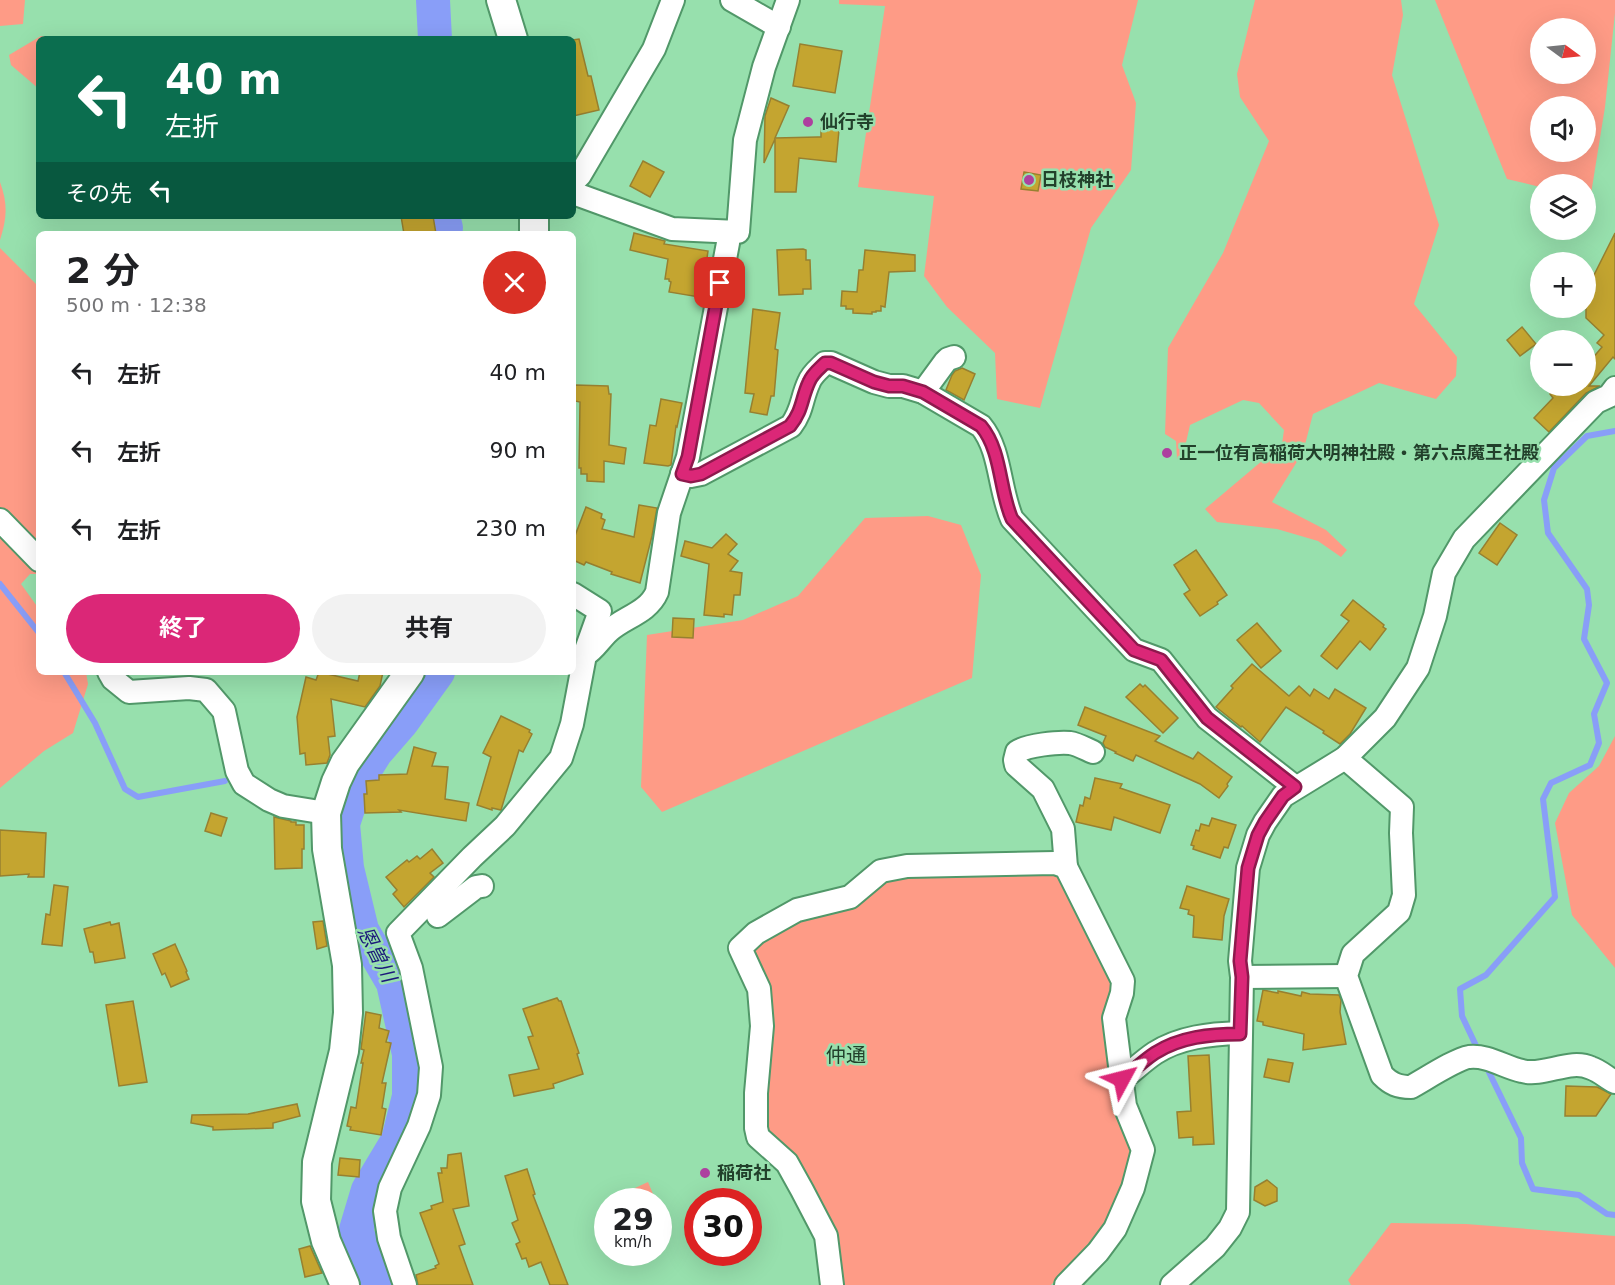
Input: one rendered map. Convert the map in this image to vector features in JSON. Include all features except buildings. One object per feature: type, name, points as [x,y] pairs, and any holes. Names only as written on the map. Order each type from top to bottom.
[{"type":"street","points":[[501,0],[512,36]]},
{"type":"street","points":[[576,179],[654,49],[673,0]]},
{"type":"street","points":[[732,0],[779,27]]},
{"type":"street","points":[[576,194],[672,229],[738,232],[745,140],[764,67],[788,0]]},
{"type":"street","points":[[585,655],[609,631],[627,618],[633,617],[654,599],[657,592],[669,513],[688,457],[728,233]]},
{"type":"street","points":[[923,392],[945,362],[954,357]]},
{"type":"street","points":[[682,474],[691,476],[701,474],[790,426],[801,409],[808,382],[825,363],[831,363],[874,382],[889,386],[903,386],[923,392],[981,426],[986,432],[994,452],[1007,508],[1012,519],[1134,650],[1161,660],[1207,718],[1295,787]]},
{"type":"street","points":[[1172,1285],[1215,1247],[1230,1228],[1238,1212],[1242,977],[1240,961],[1248,868],[1258,835],[1283,796],[1345,758],[1385,718],[1418,668],[1435,616],[1444,573],[1464,539],[1596,402],[1609,396],[1615,388]]},
{"type":"street","points":[[0,520],[36,557]]},
{"type":"street","points":[[405,1285],[389,1238],[386,1211],[390,1188],[419,1126],[429,1095],[431,1067],[411,968],[398,933],[505,826],[561,758],[572,724],[588,642],[600,611],[576,596]]},
{"type":"street","points":[[110,675],[113,680],[129,692],[189,688],[206,690],[224,711],[237,771],[244,784],[268,800],[283,806],[326,813]]},
{"type":"street","points":[[345,1285],[326,1241],[316,1201],[317,1162],[344,1051],[348,1013],[347,964],[327,849],[326,813],[345,763],[408,675]]},
{"type":"street","points":[[1066,1285],[1098,1252],[1115,1229],[1133,1188],[1143,1150],[1125,1106],[1114,1018],[1122,993],[1123,981],[1066,867],[1063,829],[1043,789],[1016,765],[1015,760],[1017,752],[1021,749],[1037,745],[1070,743],[1093,752]]},
{"type":"street","points":[[1345,758],[1402,807],[1404,895],[1399,912],[1353,954],[1346,976],[1382,1075],[1389,1082],[1402,1087],[1411,1087],[1459,1061],[1478,1057],[1523,1072],[1572,1066],[1591,1067],[1615,1082]]},
{"type":"street","points":[[832,1285],[826,1236],[787,1164],[758,1137],[756,1094],[762,1026],[759,989],[733,946],[797,910],[850,897],[880,871],[918,865],[1055,863],[1066,867]]},
{"type":"street","points":[[438,916],[476,887],[482,886]]},
{"type":"street","points":[[1242,977],[1346,976]]},
{"type":"street","points":[[1122,1079],[1155,1053],[1183,1039],[1240,1034]]},
{"type":"shaded area","points":[[0,0],[25,0],[23,24],[0,26]]},
{"type":"shaded area","points":[[839,0],[1138,0],[1122,65],[1136,103],[1131,170],[1091,228],[1040,408],[997,399],[995,353],[947,307],[924,276],[934,196],[858,187],[885,6],[839,4]]},
{"type":"shaded area","points":[[1255,0],[1401,0],[1403,15],[1392,75],[1439,225],[1414,304],[1457,357],[1456,376],[1436,399],[1379,383],[1313,414],[1303,452],[1272,502],[1326,530],[1347,550],[1341,557],[1318,541],[1277,529],[1217,522],[1205,509],[1282,444],[1284,430],[1259,403],[1243,400],[1190,425],[1182,460],[1177,459],[1176,441],[1165,434],[1168,348],[1223,253],[1269,141],[1240,97],[1237,74]]},
{"type":"shaded area","points":[[1435,0],[1615,0],[1605,107],[1594,174],[1530,174],[1530,185],[1507,179]]},
{"type":"shaded area","points":[[36,39],[36,86],[11,65],[9,55]]},
{"type":"shaded area","points":[[0,182],[6,211],[0,240]]},
{"type":"shaded area","points":[[0,248],[36,284],[36,574],[30,574],[21,584],[36,605],[36,675],[86,675],[88,684],[73,733],[44,751],[0,788]]},
{"type":"shaded area","points":[[928,516],[961,525],[981,575],[972,678],[662,812],[641,787],[647,635],[743,620],[798,596],[865,518]]},
{"type":"shaded area","points":[[1615,736],[1615,968],[1572,915],[1555,823],[1569,793],[1599,766]]},
{"type":"shaded area","points":[[1055,873],[1065,876],[1114,984],[1136,1147],[1116,1206],[1098,1239],[1051,1285],[838,1285],[761,1129],[750,945],[884,877]]},
{"type":"shaded area","points":[[648,1182],[651,1188],[635,1188]]},
{"type":"shaded area","points":[[1391,1223],[1466,1224],[1615,1236],[1615,1285],[1351,1285],[1348,1280]]},
{"type":"waterway","name":"恩曽川","points":[[433,0],[435,36]]},
{"type":"waterway","name":"恩曽川","points":[[444,219],[446,231]]},
{"type":"waterway","points":[[1479,1052],[1462,1016],[1460,989],[1486,975],[1555,897],[1543,799],[1551,783],[1590,765],[1599,743],[1594,714],[1607,683],[1584,639],[1589,605],[1587,589],[1548,533],[1544,500],[1554,468],[1587,436],[1615,431]]},
{"type":"waterway","points":[[0,584],[36,629]]},
{"type":"waterway","points":[[66,675],[95,723],[125,789],[138,797],[225,781]]},
{"type":"waterway","name":"恩曽川","points":[[377,1285],[356,1230],[368,1190],[398,1140],[409,1096],[409,1054],[393,983],[362,930],[347,868],[343,824],[356,784],[376,752],[402,722],[436,675]]},
{"type":"waterway","points":[[1485,1064],[1521,1138],[1522,1163],[1533,1189],[1579,1195],[1607,1214],[1615,1215]]},
{"type":"place","name":"仙行寺","points":[[808,122]]},
{"type":"place","name":"日枝神社","points":[[1029,180]]},
{"type":"place","name":"正一位有高稲荷大明神社殿・第六点魔王社殿","points":[[1167,453]]},
{"type":"place","name":"稲荷社","points":[[705,1173]]},
{"type":"district","name":"仲通","points":[[846,1055]]},
{"type":"route","points":[[720,283],[688,457],[682,474],[691,476],[701,474],[790,426],[801,409],[808,382],[825,363],[831,363],[874,382],[889,386],[903,386],[923,392],[981,426],[986,432],[994,452],[1007,508],[1012,519],[1134,650],[1161,660],[1207,718],[1295,787],[1283,796],[1265,822],[1258,835],[1248,868],[1240,961],[1242,977],[1240,1034],[1183,1039],[1155,1053],[1122,1079]]}]
